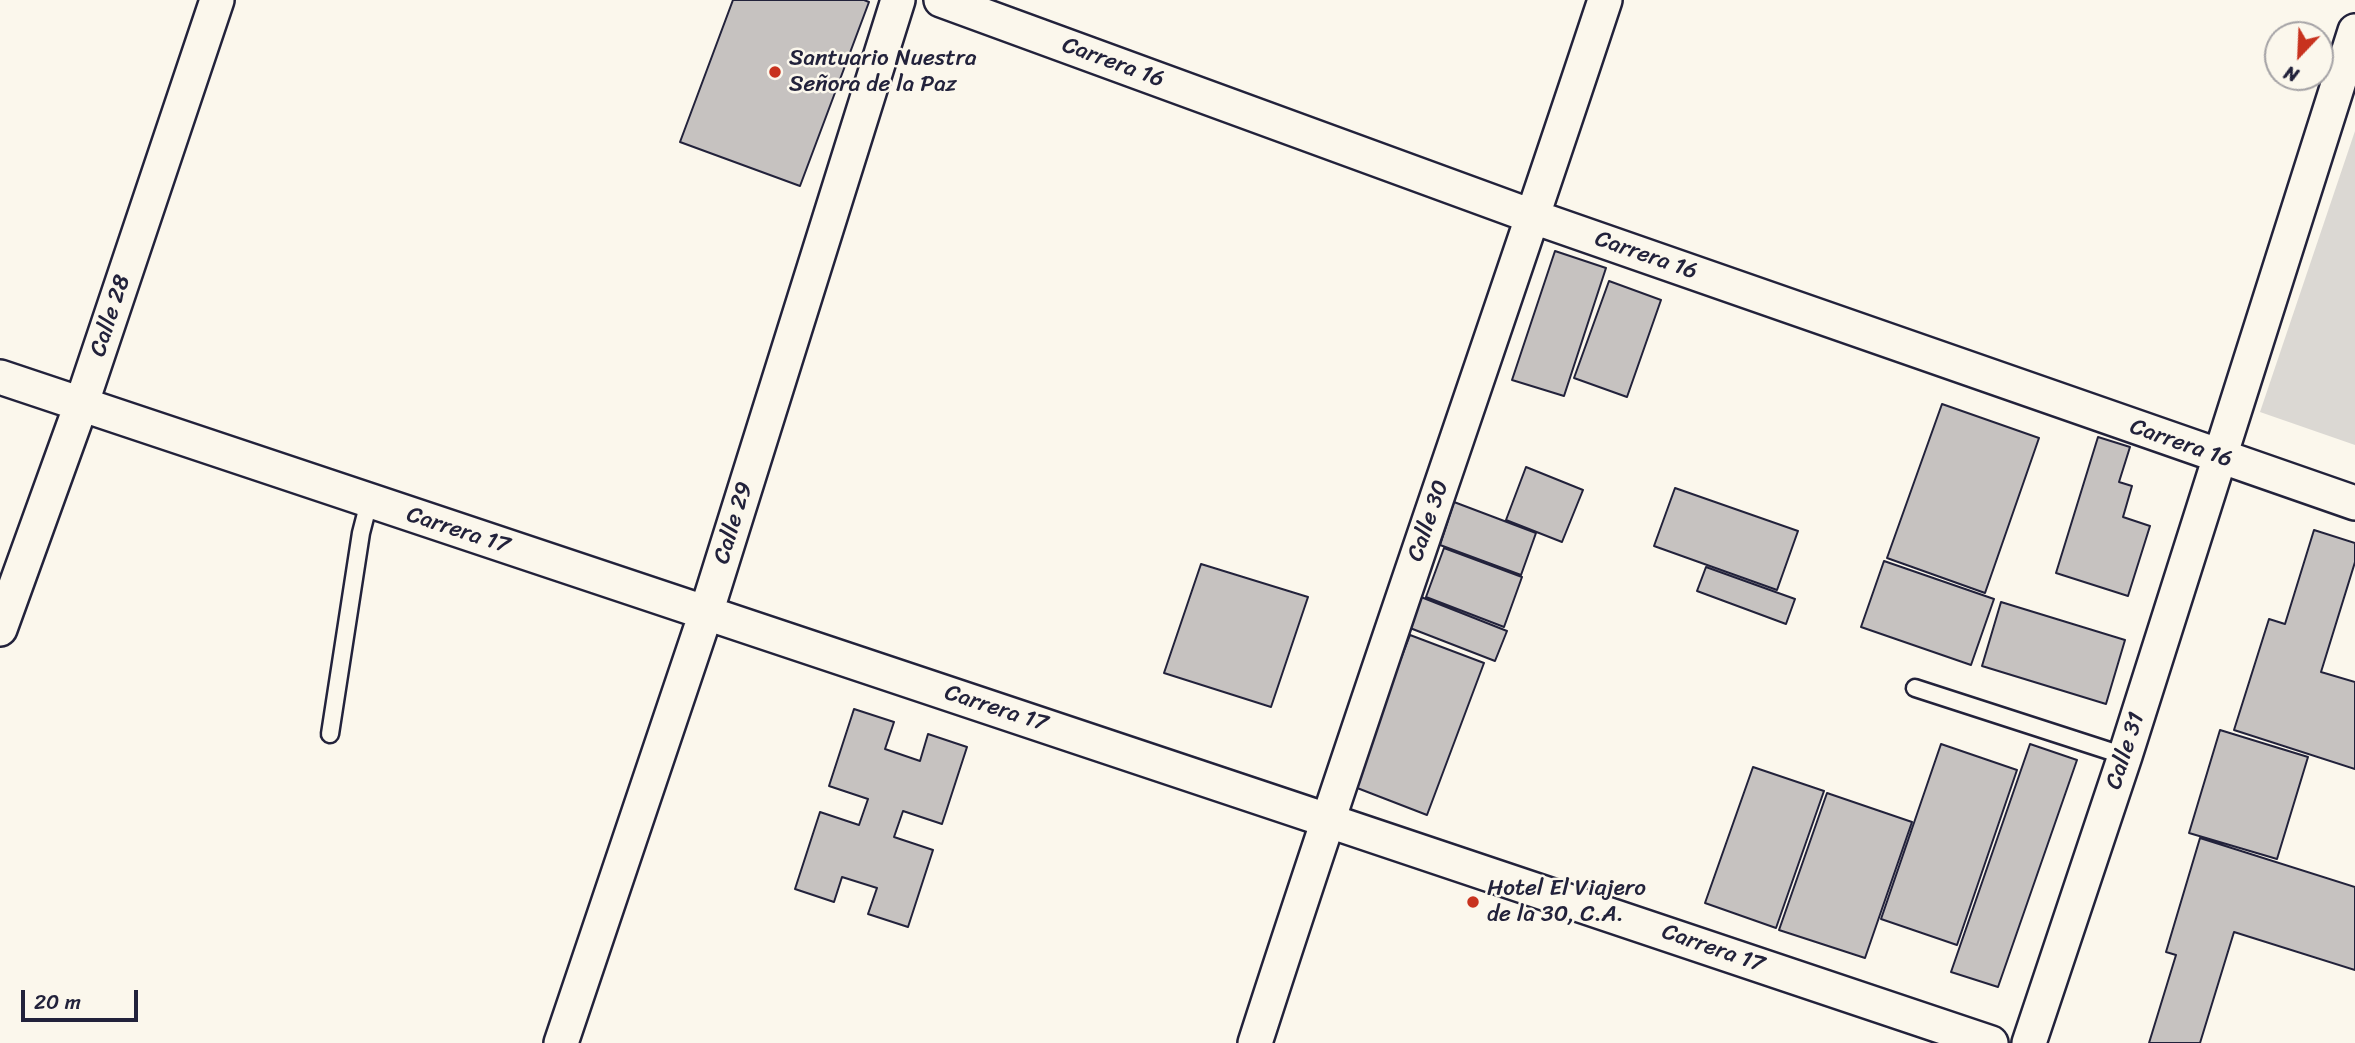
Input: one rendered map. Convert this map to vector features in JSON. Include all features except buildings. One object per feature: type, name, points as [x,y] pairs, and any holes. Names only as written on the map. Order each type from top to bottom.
[{"type":"street","name":"Calle 28","points":[[0,629],[81,405],[217,0]]},
{"type":"street","name":"Calle 29","points":[[561,1043],[706,613],[898,0]]},
{"type":"street","name":"Carrera 16","points":[[941,0],[1534,216],[2355,503]]},
{"type":"street","name":"Calle 30","points":[[1255,1043],[1327,819],[1534,216],[1605,0]]},
{"type":"street","name":"Calle 31","points":[[2029,1043],[2125,756],[2355,31]]},
{"type":"street","name":"Carrera 17","points":[[0,377],[1992,1043]]},
{"type":"lane","points":[[330,734],[361,533],[369,502]]},
{"type":"lane","points":[[1915,688],[2125,756]]},
{"type":"shaded area","points":[[2355,131],[2355,445],[2260,412]]},
{"type":"place","name":"Santuario Nuestra Señora de la Paz","points":[[775,72]]},
{"type":"place","name":"Hotel El Viajero de la 30, C.A.","points":[[1473,902]]}]
